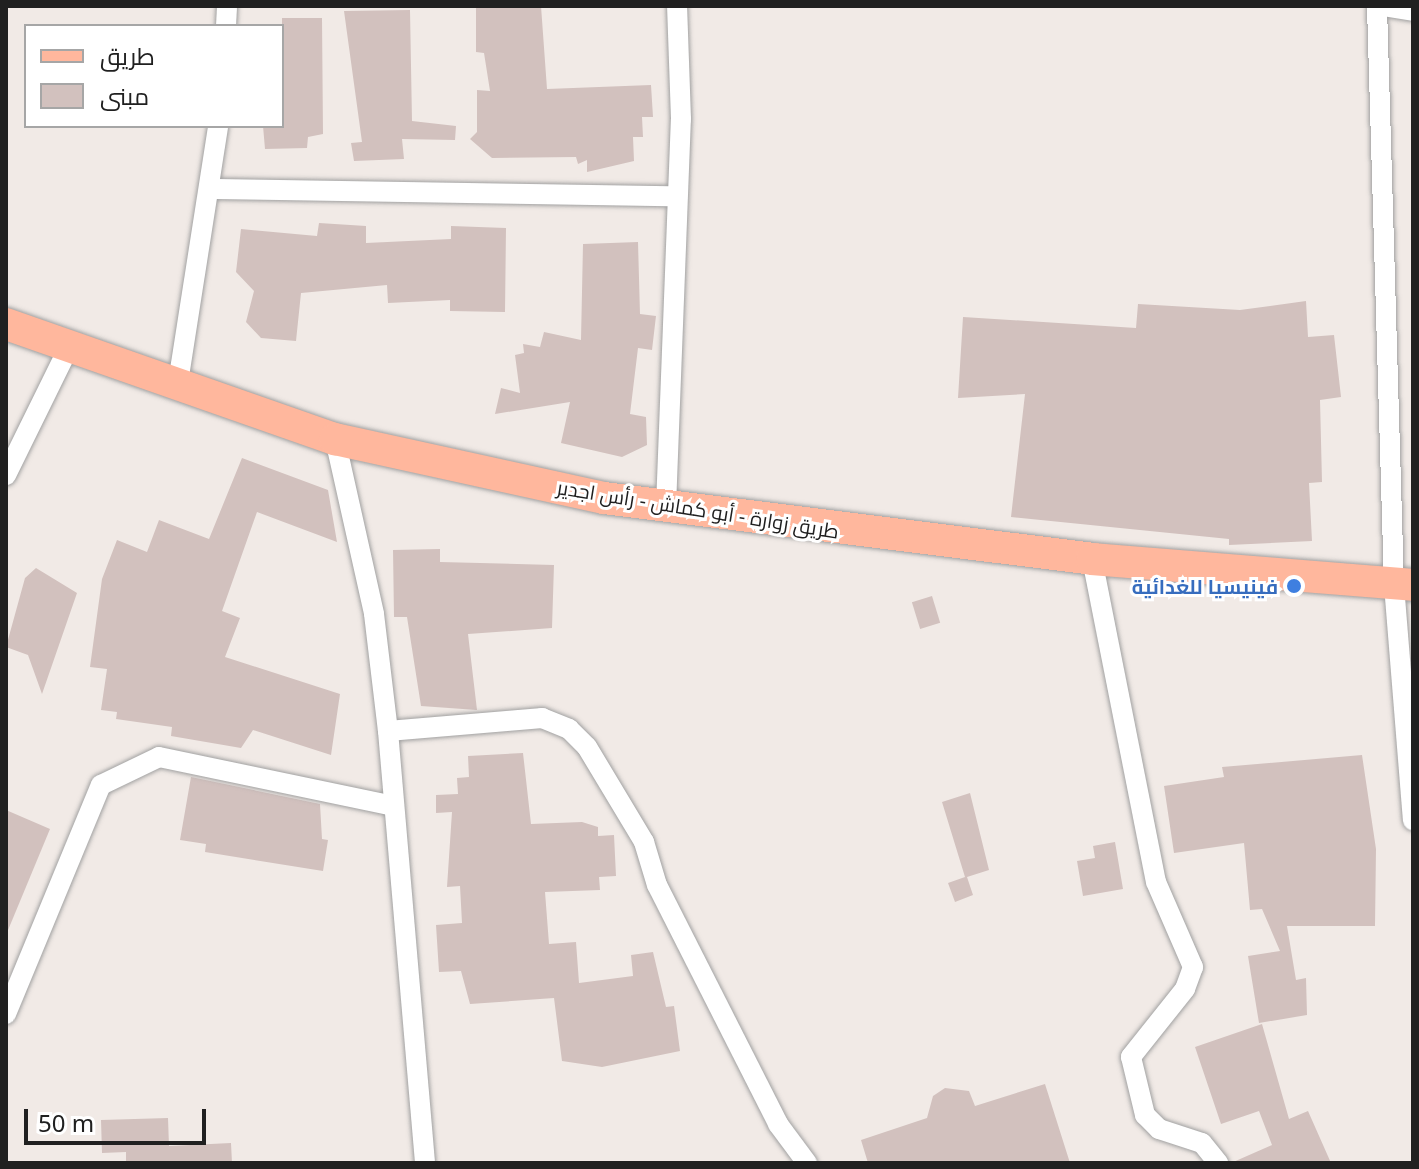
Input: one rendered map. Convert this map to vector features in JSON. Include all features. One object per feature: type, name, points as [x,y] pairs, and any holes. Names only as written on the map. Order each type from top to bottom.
[{"type":"main road","name":"طريق زوارة - أبو كماش - رأس اجدير","points":[[6,324],[177,389],[335,439],[666,507],[1092,559],[1404,585]]},
{"type":"street","points":[[666,507],[676,196],[677,6]]},
{"type":"street","points":[[1377,6],[1413,820]]},
{"type":"street","points":[[1383,6],[1413,11]]},
{"type":"street","points":[[177,389],[211,189],[218,128]]},
{"type":"street","points":[[211,189],[676,196]]},
{"type":"street","points":[[6,475],[69,347]]},
{"type":"street","points":[[335,439],[374,614],[388,731],[389,805],[425,1163]]},
{"type":"street","points":[[1092,559],[1156,882],[1193,967],[1185,989],[1131,1057],[1145,1115],[1159,1129],[1202,1143],[1218,1163]]},
{"type":"street","points":[[388,731],[542,718],[578,738],[624,803],[710,991],[778,1124],[807,1163]]},
{"type":"street","points":[[6,1014],[101,785],[159,757],[389,805]]},
{"type":"building","points":[[476,6],[541,6],[547,89],[651,85],[653,117],[642,117],[643,137],[633,137],[634,161],[587,172],[587,160],[578,164],[576,157],[492,158],[470,139],[477,132],[477,90],[490,91],[484,53],[476,52]]},
{"type":"building","points":[[410,10],[412,121],[456,126],[455,140],[402,139],[404,159],[354,161],[351,143],[362,142],[344,11]]},
{"type":"building","points":[[282,18],[322,18],[323,134],[308,137],[307,148],[265,149],[263,128],[284,128]]},
{"type":"building","points":[[319,223],[366,226],[366,243],[451,239],[451,226],[506,228],[505,312],[450,311],[450,300],[388,303],[387,285],[301,293],[296,341],[261,338],[246,322],[254,291],[236,272],[241,229],[317,236]]},
{"type":"building","points":[[638,242],[640,314],[656,316],[652,350],[638,348],[630,414],[646,417],[647,445],[622,457],[561,443],[570,402],[495,414],[501,388],[520,393],[515,355],[524,353],[523,344],[540,347],[544,332],[581,340],[583,244]]},
{"type":"building","points":[[1306,301],[1308,337],[1334,335],[1341,397],[1320,400],[1322,482],[1309,483],[1312,541],[1229,545],[1229,539],[1011,517],[1025,394],[958,398],[963,317],[1136,328],[1138,304],[1240,310]]},
{"type":"building","points":[[242,458],[328,490],[337,542],[257,512],[222,611],[240,618],[225,657],[340,694],[331,755],[253,730],[241,748],[171,736],[172,727],[116,719],[117,712],[101,710],[107,669],[90,667],[102,579],[117,540],[147,552],[159,520],[209,539]]},
{"type":"building","points":[[440,549],[440,562],[554,565],[552,628],[468,634],[477,710],[421,706],[407,617],[394,617],[393,550]]},
{"type":"building","points":[[36,568],[77,593],[42,694],[28,655],[6,647],[25,578]]},
{"type":"building","points":[[932,596],[940,623],[920,629],[912,602]]},
{"type":"building","points":[[523,753],[531,824],[582,822],[598,827],[598,836],[614,835],[616,876],[599,877],[600,890],[545,892],[549,944],[576,942],[579,983],[633,976],[631,955],[653,952],[666,1007],[674,1006],[680,1051],[602,1067],[562,1061],[554,998],[470,1004],[461,971],[439,972],[436,925],[462,923],[460,886],[447,887],[452,812],[436,813],[436,795],[458,794],[457,778],[469,777],[468,756]]},
{"type":"building","points":[[1362,755],[1376,849],[1375,926],[1287,926],[1296,980],[1306,978],[1307,1015],[1259,1023],[1248,956],[1280,951],[1262,909],[1250,910],[1244,843],[1174,853],[1164,786],[1224,777],[1222,767]]},
{"type":"building","points":[[191,777],[320,804],[322,839],[328,840],[323,871],[205,852],[206,844],[180,840]]},
{"type":"building","points":[[970,793],[989,870],[967,877],[973,895],[955,902],[948,883],[965,877],[942,802]]},
{"type":"building","points":[[6,810],[50,829],[6,935]]},
{"type":"building","points":[[1115,842],[1123,889],[1083,896],[1077,861],[1095,858],[1093,846]]},
{"type":"building","points":[[1262,1024],[1289,1119],[1308,1111],[1331,1163],[1231,1163],[1272,1145],[1259,1111],[1221,1124],[1195,1047]]},
{"type":"building","points":[[1045,1084],[1070,1163],[868,1163],[861,1140],[927,1118],[933,1096],[945,1088],[969,1091],[975,1106]]},
{"type":"building","points":[[168,1118],[169,1146],[231,1143],[232,1163],[126,1163],[126,1152],[102,1153],[101,1120]]},
{"type":"place","name":"فينيسيا للغدائية","points":[[1294,586]]}]
